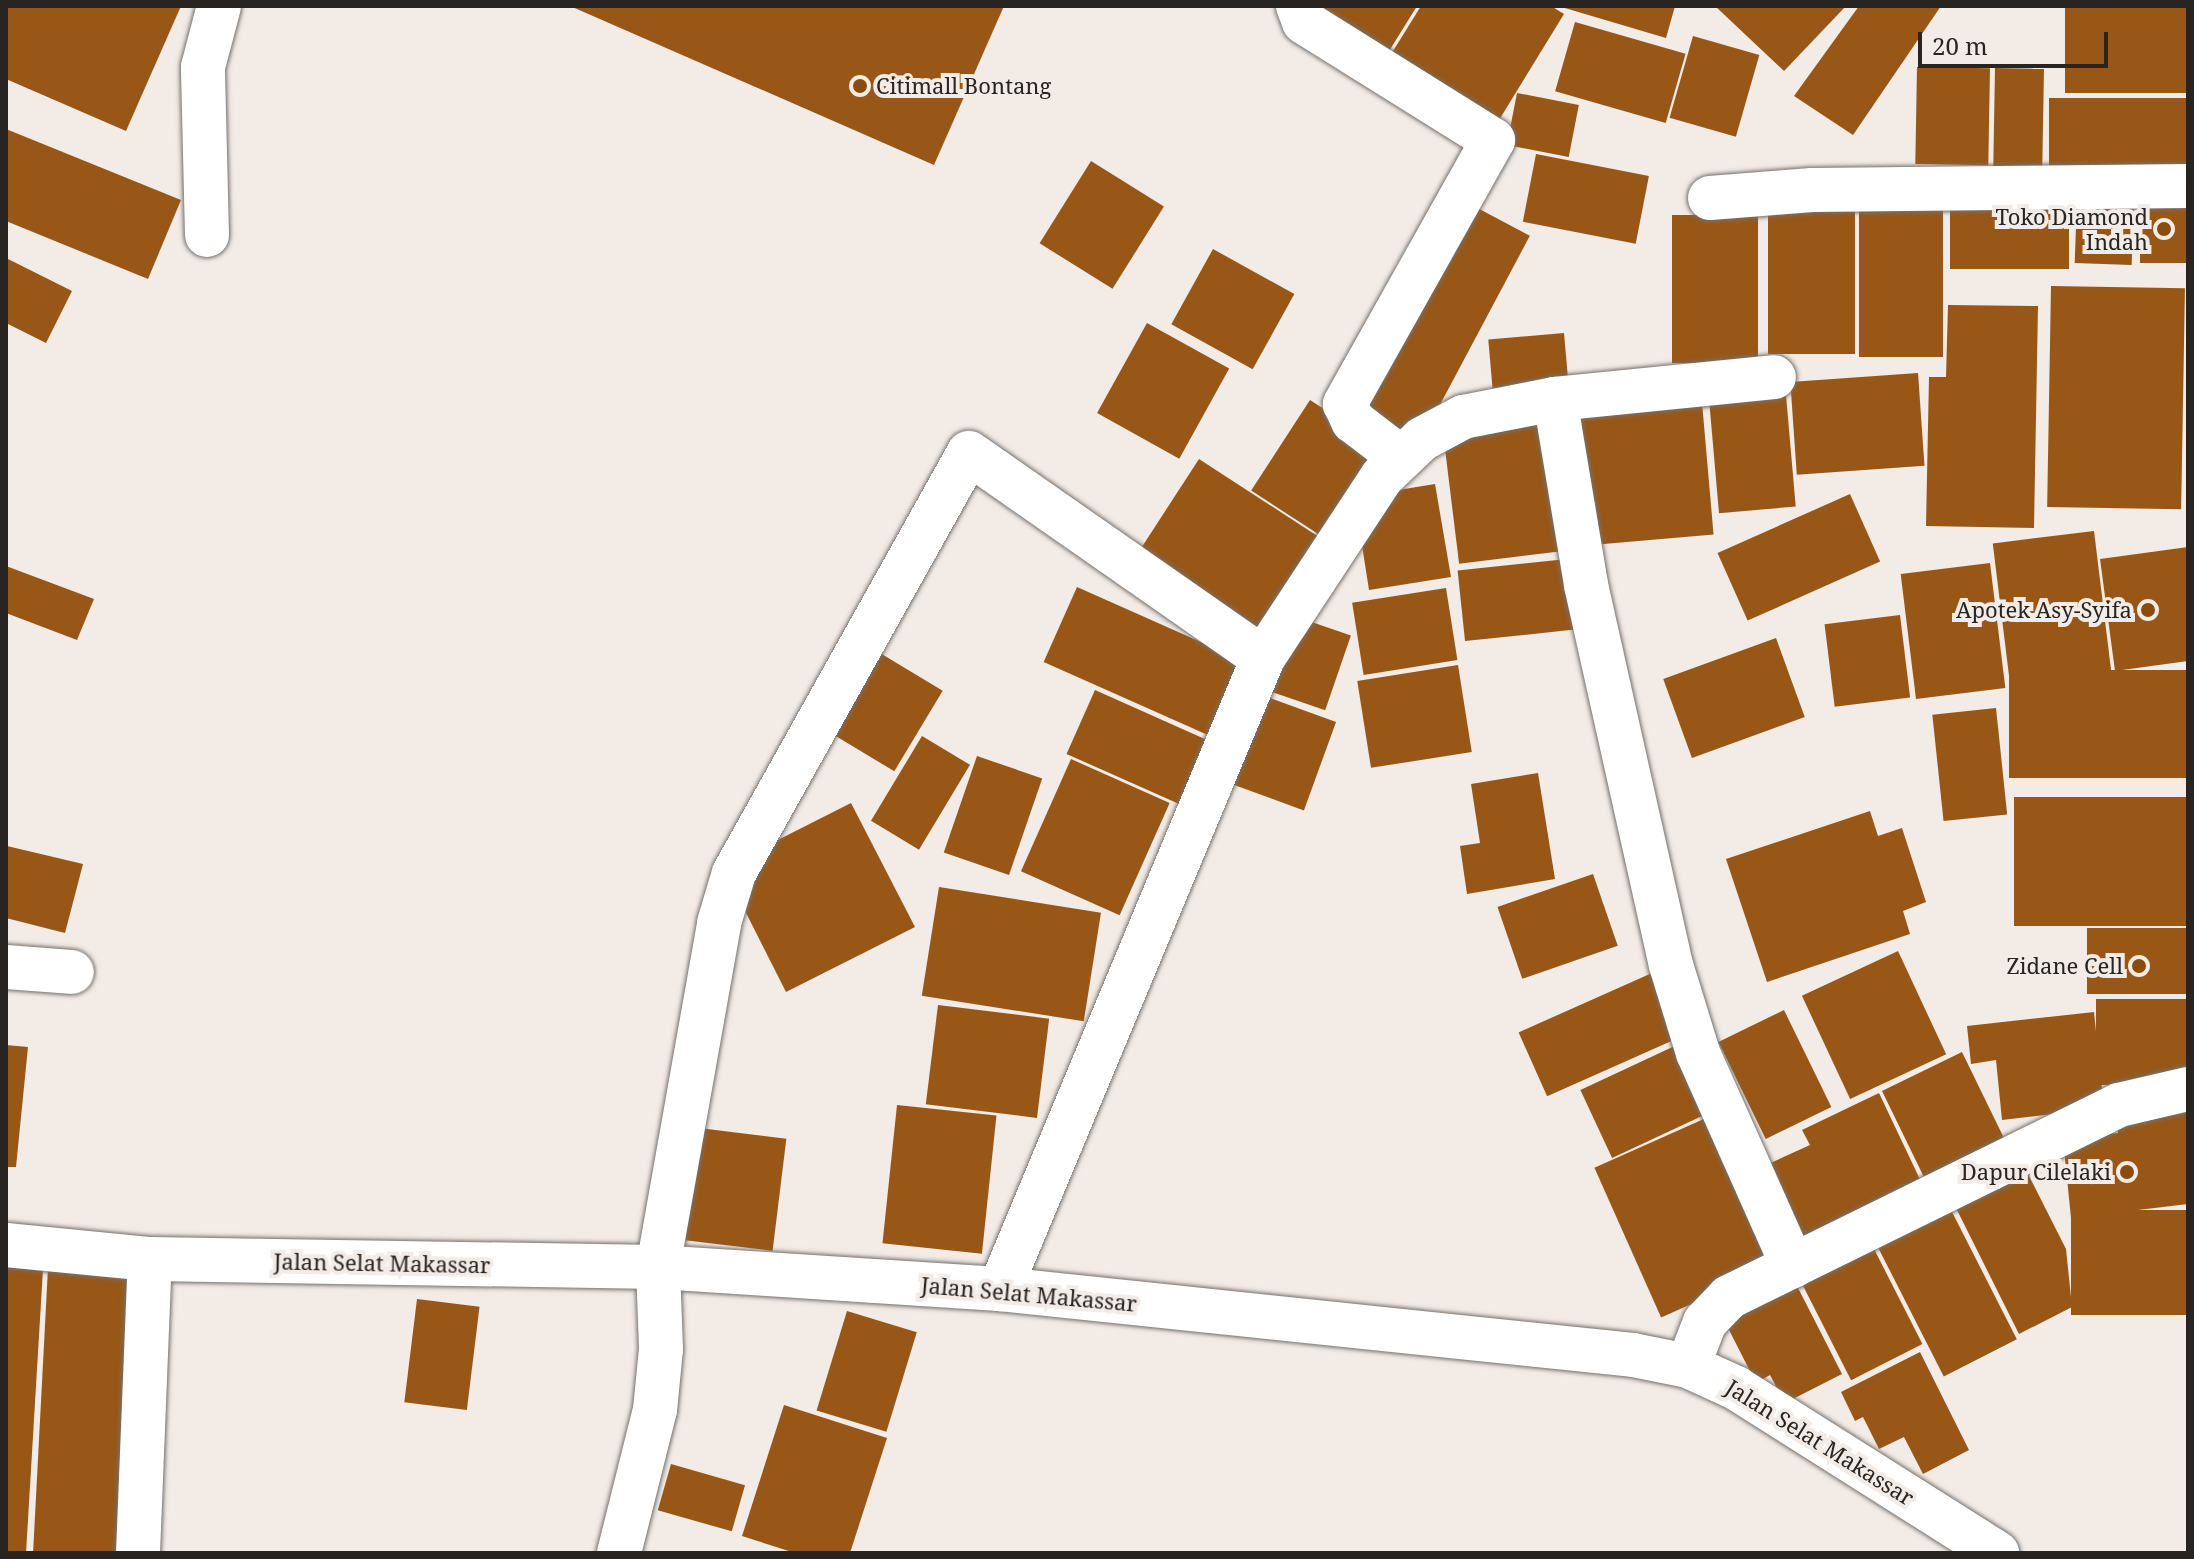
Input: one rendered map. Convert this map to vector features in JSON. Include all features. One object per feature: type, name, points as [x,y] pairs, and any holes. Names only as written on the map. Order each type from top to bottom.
[{"type":"street","points":[[207,235],[203,67],[219,6]]},
{"type":"street","points":[[1298,6],[1304,22],[1493,140],[1345,404],[1353,421],[1400,457]]},
{"type":"street","points":[[1710,198],[1812,190],[2188,186]]},
{"type":"street","points":[[1000,1289],[1263,658],[1400,457],[1463,417],[1555,399],[1774,377]]},
{"type":"street","points":[[1555,399],[1586,585],[1671,965],[1704,1066],[1793,1266]]},
{"type":"street","points":[[619,1553],[655,1410],[661,1349],[658,1267],[719,923],[734,873],[969,453],[1263,658]]},
{"type":"street","points":[[6,967],[72,972]]},
{"type":"street","points":[[1688,1366],[1715,1307],[2119,1105],[2188,1089]]},
{"type":"street","name":"Jalan Selat Makassar","points":[[6,1245],[150,1259],[658,1267],[1000,1289],[1633,1355],[1688,1366],[1736,1388],[1997,1553]]},
{"type":"street","points":[[138,1553],[150,1259]]},
{"type":"building","points":[[6,6],[181,6],[126,131],[6,79]]},
{"type":"building","name":"Citimall Bontang","points":[[570,6],[1004,6],[934,165]]},
{"type":"building","points":[[1316,6],[1417,6],[1386,56]]},
{"type":"building","points":[[1421,6],[1551,6],[1564,14],[1493,130],[1385,64]]},
{"type":"building","points":[[1558,6],[1675,6],[1666,38]]},
{"type":"building","points":[[1715,6],[1846,6],[1784,71]]},
{"type":"building","points":[[1859,6],[1941,6],[1853,135],[1794,96]]},
{"type":"building","points":[[2065,6],[2188,6],[2188,93],[2065,93]]},
{"type":"building","points":[[1575,22],[1686,54],[1666,123],[1555,91]]},
{"type":"building","points":[[1693,36],[1759,55],[1736,137],[1670,118]]},
{"type":"building","points":[[1917,67],[1990,68],[1988,165],[1915,164]]},
{"type":"building","points":[[1995,68],[2044,69],[2042,168],[1993,167]]},
{"type":"building","points":[[1517,93],[1579,105],[1569,157],[1507,145]]},
{"type":"building","points":[[2049,98],[2188,98],[2188,185],[2049,185]]},
{"type":"building","points":[[6,129],[181,200],[148,279],[6,221]]},
{"type":"building","points":[[1536,154],[1649,176],[1636,244],[1523,222]]},
{"type":"building","points":[[1091,161],[1164,207],[1113,289],[1040,243]]},
{"type":"building","name":"Toko Diamond Indah","points":[[2140,195],[2188,195],[2188,263],[2140,263]]},
{"type":"building","points":[[2077,197],[2134,199],[2132,265],[2075,263]]},
{"type":"building","points":[[1950,198],[2069,198],[2069,269],[1950,269]]},
{"type":"building","points":[[1859,201],[1943,201],[1943,357],[1859,357]]},
{"type":"building","points":[[1468,203],[1530,236],[1418,446],[1356,413]]},
{"type":"building","points":[[1768,204],[1855,204],[1855,354],[1768,354]]},
{"type":"building","points":[[1672,215],[1758,215],[1758,363],[1672,363]]},
{"type":"building","points":[[1213,249],[1294,294],[1253,369],[1171,324]]},
{"type":"building","points":[[6,258],[72,291],[46,343],[6,323]]},
{"type":"building","points":[[2051,286],[2185,288],[2181,509],[2047,507]]},
{"type":"building","points":[[1948,305],[2038,306],[2034,528],[1926,526],[1929,377],[1946,377]]},
{"type":"building","points":[[1147,323],[1229,369],[1179,459],[1097,413]]},
{"type":"building","points":[[1564,333],[1569,386],[1493,392],[1488,340]]},
{"type":"building","points":[[1918,373],[1924,466],[1797,475],[1790,382]]},
{"type":"building","points":[[1785,384],[1796,507],[1719,513],[1708,391]]},
{"type":"building","points":[[1701,391],[1714,534],[1592,545],[1579,402]]},
{"type":"building","points":[[1310,400],[1385,449],[1327,540],[1251,491]]},
{"type":"building","points":[[1547,418],[1563,551],[1459,564],[1443,431]]},
{"type":"building","points":[[1199,459],[1324,540],[1258,642],[1133,560]]},
{"type":"building","points":[[1435,484],[1451,577],[1369,590],[1358,520],[1383,516],[1380,493]]},
{"type":"building","points":[[1850,494],[1880,562],[1748,621],[1718,553]]},
{"type":"building","points":[[2094,531],[2111,672],[2010,684],[1993,543]]},
{"type":"building","name":"Apotek Asy-Syifa","points":[[2188,547],[2188,661],[2115,671],[2100,559]]},
{"type":"building","points":[[1567,559],[1574,630],[1465,641],[1458,570]]},
{"type":"building","points":[[1990,563],[2005,688],[1916,699],[1901,574]]},
{"type":"building","points":[[6,566],[94,599],[77,640],[6,613]]},
{"type":"building","points":[[1077,587],[1250,664],[1216,739],[1044,662]]},
{"type":"building","points":[[1446,588],[1457,660],[1364,675],[1352,603]]},
{"type":"building","points":[[1900,615],[1910,697],[1835,707],[1825,624]]},
{"type":"building","points":[[1297,617],[1351,636],[1325,710],[1271,692]]},
{"type":"building","points":[[1776,638],[1805,717],[1692,758],[1663,679]]},
{"type":"building","points":[[875,650],[943,691],[894,771],[827,731]]},
{"type":"building","points":[[1458,665],[1472,752],[1371,768],[1357,681]]},
{"type":"building","points":[[2009,670],[2188,670],[2188,778],[2009,778]]},
{"type":"building","points":[[1095,690],[1214,743],[1185,807],[1067,754]]},
{"type":"building","points":[[1259,694],[1336,722],[1304,810],[1227,782]]},
{"type":"building","points":[[1996,708],[2007,814],[1944,821],[1932,715]]},
{"type":"building","points":[[922,736],[970,765],[919,850],[871,821]]},
{"type":"building","points":[[977,756],[1042,778],[1009,875],[944,852]]},
{"type":"building","points":[[1071,759],[1170,803],[1120,915],[1021,871]]},
{"type":"building","points":[[1538,773],[1555,879],[1467,894],[1460,846],[1480,843],[1471,784]]},
{"type":"building","points":[[2014,797],[2188,797],[2188,926],[2014,926]]},
{"type":"building","points":[[851,803],[915,927],[786,992],[735,891],[750,854]]},
{"type":"building","points":[[1870,811],[1878,836],[1902,828],[1926,902],[1903,911],[1910,934],[1767,982],[1726,859]]},
{"type":"building","points":[[7,846],[83,864],[65,933],[6,918]]},
{"type":"building","points":[[1593,874],[1618,946],[1522,979],[1498,907]]},
{"type":"building","points":[[939,887],[1101,913],[1084,1021],[922,996]]},
{"type":"building","name":"Zidane Cell","points":[[2087,928],[2188,928],[2188,994],[2087,994]]},
{"type":"building","points":[[1898,951],[1946,1054],[1850,1099],[1802,996]]},
{"type":"building","points":[[1652,973],[1680,1037],[1547,1096],[1519,1032]]},
{"type":"building","points":[[2096,999],[2188,999],[2188,1085],[2096,1085]]},
{"type":"building","points":[[938,1005],[1049,1019],[1037,1118],[926,1104]]},
{"type":"building","points":[[1784,1010],[1831,1107],[1766,1139],[1718,1042]]},
{"type":"building","points":[[2094,1012],[2104,1108],[2002,1120],[1996,1060],[1971,1064],[1967,1026]]},
{"type":"building","points":[[1681,1043],[1713,1111],[1612,1158],[1580,1090]]},
{"type":"building","points":[[6,1045],[28,1047],[16,1167],[6,1167]]},
{"type":"building","points":[[1962,1052],[2005,1139],[1925,1178],[1882,1091]]},
{"type":"building","points":[[1879,1093],[1925,1190],[1802,1248],[1764,1166],[1810,1145],[1802,1130]]},
{"type":"building","name":"Dapur Cilelaki","points":[[2188,1103],[2188,1204],[2071,1218],[2063,1139],[2118,1133],[2116,1111]]},
{"type":"building","points":[[897,1105],[996,1115],[982,1254],[882,1243]]},
{"type":"building","points":[[1715,1114],[1782,1264],[1661,1318],[1594,1168]]},
{"type":"building","points":[[699,1128],[786,1139],[773,1251],[685,1240]]},
{"type":"building","points":[[2025,1168],[2066,1249],[2072,1307],[2019,1334],[1954,1204]]},
{"type":"building","points":[[1951,1210],[2017,1339],[1944,1376],[1878,1247]]},
{"type":"building","points":[[2071,1210],[2188,1210],[2188,1315],[2071,1315]]},
{"type":"building","points":[[1872,1245],[1922,1344],[1851,1380],[1801,1281]]},
{"type":"building","points":[[6,1267],[43,1269],[26,1553],[6,1553]]},
{"type":"building","points":[[48,1268],[134,1273],[119,1553],[33,1553]]},
{"type":"building","points":[[1796,1284],[1842,1374],[1785,1403],[1770,1375],[1756,1383],[1724,1320]]},
{"type":"building","points":[[417,1299],[480,1307],[467,1410],[404,1402]]},
{"type":"building","points":[[847,1311],[917,1332],[886,1432],[817,1410]]},
{"type":"building","points":[[1920,1352],[1969,1450],[1923,1474],[1904,1437],[1879,1449],[1863,1417],[1855,1421],[1841,1392]]},
{"type":"building","points":[[784,1405],[887,1438],[850,1553],[795,1553],[742,1536]]},
{"type":"building","points":[[671,1464],[745,1485],[732,1531],[658,1510]]},
{"type":"place","name":"Citimall Bontang","points":[[860,86]]},
{"type":"place","name":"Toko Diamond Indah","points":[[2164,229]]},
{"type":"place","name":"Apotek Asy-Syifa","points":[[2148,610]]},
{"type":"place","name":"Zidane Cell","points":[[2139,966]]},
{"type":"place","name":"Dapur Cilelaki","points":[[2127,1172]]}]
